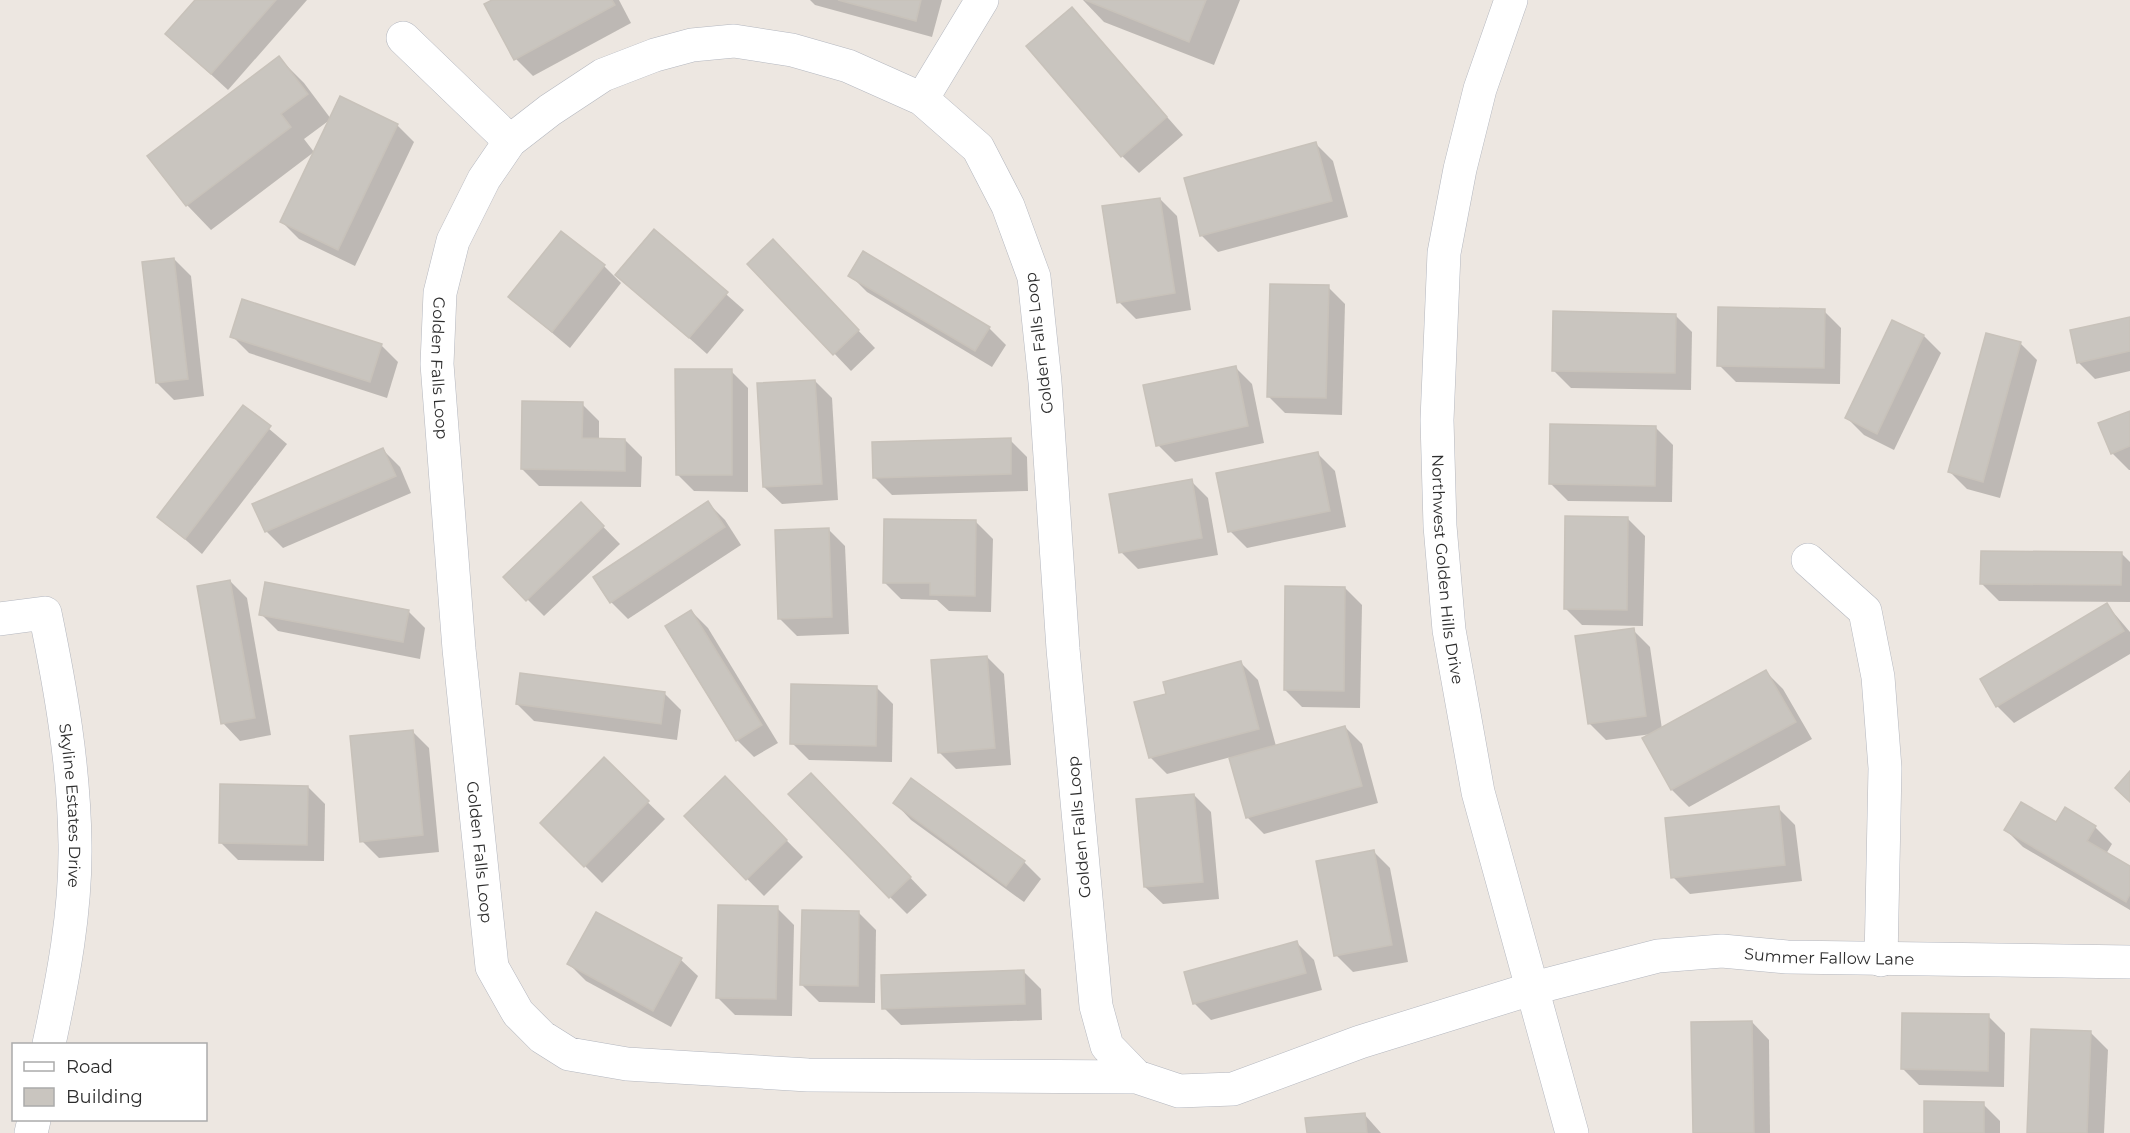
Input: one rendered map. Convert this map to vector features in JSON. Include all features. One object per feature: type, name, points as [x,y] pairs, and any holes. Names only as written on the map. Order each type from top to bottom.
[{"type":"street","points":[[922,99],[982,0]]},
{"type":"street","name":"Northwest Golden Hills Drive","points":[[1511,0],[1480,89],[1460,169],[1443,253],[1437,420],[1440,526],[1449,630],[1478,792],[1534,988],[1572,1133]]},
{"type":"street","points":[[403,38],[510,141]]},
{"type":"street","name":"Golden Falls Loop","points":[[1137,1077],[1107,1046],[1096,1006],[1063,649],[1046,382],[1034,276],[1008,206],[978,148],[922,99],[848,66],[792,50],[734,41],[692,45],[655,55],[603,75],[510,141],[484,179],[453,241],[440,293],[437,364],[460,659],[490,955],[492,967],[518,1013],[542,1037],[569,1054],[627,1064],[808,1075],[1137,1077],[1179,1091],[1233,1089],[1360,1042],[1534,988]]},
{"type":"street","points":[[1808,560],[1865,611],[1878,676],[1885,768],[1881,960]]},
{"type":"street","name":"Skyline Estates Drive","points":[[0,619],[45,613],[66,716],[75,845],[65,966],[49,1043]]},
{"type":"street","name":"Summer Fallow Lane","points":[[1534,988],[1658,956],[1722,951],[1787,957],[1881,960],[2130,962]]},
{"type":"building","points":[[195,0],[276,0],[211,74],[165,34]]},
{"type":"building","points":[[492,0],[612,0],[615,5],[514,60],[484,4]]},
{"type":"building","points":[[838,0],[921,0],[916,21]]},
{"type":"building","points":[[1085,0],[1206,0],[1189,42]]},
{"type":"building","points":[[1072,7],[1167,117],[1121,157],[1026,46]]},
{"type":"building","points":[[279,56],[308,94],[281,114],[291,127],[186,206],[147,156]]},
{"type":"building","points":[[340,96],[398,124],[338,250],[280,222]]},
{"type":"building","points":[[1316,142],[1332,201],[1200,236],[1184,178]]},
{"type":"building","points":[[1160,198],[1175,293],[1117,303],[1102,206]]},
{"type":"building","points":[[654,229],[728,292],[689,338],[615,275]]},
{"type":"building","points":[[561,231],[605,265],[552,332],[508,297]]},
{"type":"building","points":[[773,239],[859,330],[833,355],[747,264]]},
{"type":"building","points":[[863,251],[990,327],[975,351],[848,276]]},
{"type":"building","points":[[174,258],[188,379],[156,383],[142,262]]},
{"type":"building","points":[[1270,284],[1329,285],[1326,398],[1267,397]]},
{"type":"building","points":[[242,299],[382,344],[370,382],[230,337]]},
{"type":"building","points":[[1718,307],[1825,309],[1824,368],[1717,366]]},
{"type":"building","points":[[1553,311],[1676,314],[1675,373],[1552,371]]},
{"type":"building","points":[[2130,317],[2130,351],[2077,363],[2070,330]]},
{"type":"building","points":[[1892,320],[1924,335],[1877,434],[1845,418]]},
{"type":"building","points":[[1986,333],[2021,342],[1983,482],[1948,472]]},
{"type":"building","points":[[1236,366],[1248,426],[1156,446],[1143,385]]},
{"type":"building","points":[[675,369],[732,369],[732,475],[676,475]]},
{"type":"building","points":[[815,380],[822,484],[763,487],[757,383]]},
{"type":"building","points":[[522,401],[583,402],[582,438],[625,439],[625,471],[521,469]]},
{"type":"building","points":[[243,405],[271,426],[185,539],[157,517]]},
{"type":"building","points":[[2130,411],[2130,446],[2111,454],[2098,423]]},
{"type":"building","points":[[1550,424],[1656,426],[1655,486],[1549,484]]},
{"type":"building","points":[[1011,438],[1011,474],[873,478],[872,442]]},
{"type":"building","points":[[383,448],[396,476],[265,532],[252,504]]},
{"type":"building","points":[[1318,452],[1330,511],[1228,532],[1216,473]]},
{"type":"building","points":[[1192,479],[1202,538],[1119,553],[1109,494]]},
{"type":"building","points":[[708,501],[725,527],[610,603],[593,577]]},
{"type":"building","points":[[581,502],[604,526],[526,601],[503,577]]},
{"type":"building","points":[[1565,516],[1628,517],[1627,610],[1564,609]]},
{"type":"building","points":[[884,519],[976,520],[975,596],[930,595],[930,583],[883,583]]},
{"type":"building","points":[[829,528],[832,617],[778,619],[775,530]]},
{"type":"building","points":[[1981,551],[2122,552],[2121,585],[1980,584]]},
{"type":"building","points":[[230,580],[255,718],[221,724],[197,586]]},
{"type":"building","points":[[265,582],[409,610],[403,642],[259,615]]},
{"type":"building","points":[[1285,586],[1345,587],[1344,691],[1284,690]]},
{"type":"building","points":[[2107,603],[2124,631],[1996,707],[1980,679]]},
{"type":"building","points":[[691,610],[762,725],[736,741],[665,626]]},
{"type":"building","points":[[1634,628],[1646,716],[1588,724],[1575,636]]},
{"type":"building","points":[[987,656],[995,748],[938,753],[931,660]]},
{"type":"building","points":[[1241,661],[1259,729],[1149,758],[1134,702],[1166,694],[1163,682]]},
{"type":"building","points":[[1766,670],[1796,722],[1671,790],[1642,738]]},
{"type":"building","points":[[520,673],[665,692],[661,724],[516,704]]},
{"type":"building","points":[[791,684],[877,686],[876,746],[790,744]]},
{"type":"building","points":[[1345,726],[1362,786],[1246,818],[1229,758]]},
{"type":"building","points":[[413,730],[423,835],[360,842],[350,736]]},
{"type":"building","points":[[604,757],[649,801],[584,867],[540,823]]},
{"type":"building","points":[[2130,771],[2130,802],[2115,788]]},
{"type":"building","points":[[811,773],[911,877],[889,898],[788,794]]},
{"type":"building","points":[[725,776],[787,840],[746,880],[684,816]]},
{"type":"building","points":[[911,778],[1025,861],[1006,886],[893,803]]},
{"type":"building","points":[[220,784],[308,786],[307,845],[219,843]]},
{"type":"building","points":[[1194,794],[1203,882],[1144,887],[1136,799]]},
{"type":"building","points":[[2021,802],[2056,822],[2065,807],[2096,826],[2087,841],[2130,866],[2130,894],[2126,902],[2004,830]]},
{"type":"building","points":[[1779,806],[1785,865],[1671,878],[1665,818]]},
{"type":"building","points":[[1374,850],[1392,945],[1334,956],[1316,861]]},
{"type":"building","points":[[718,905],[778,906],[776,999],[716,998]]},
{"type":"building","points":[[802,910],[859,911],[858,986],[800,985]]},
{"type":"building","points":[[596,912],[682,958],[653,1011],[567,964]]},
{"type":"building","points":[[1297,941],[1306,973],[1193,1004],[1184,972]]},
{"type":"building","points":[[1024,970],[1025,1004],[882,1009],[881,975]]},
{"type":"building","points":[[1902,1013],[1989,1014],[1988,1071],[1901,1069]]},
{"type":"building","points":[[1752,1021],[1754,1133],[1693,1133],[1691,1022]]},
{"type":"building","points":[[2031,1029],[2091,1031],[2087,1133],[2027,1133]]},
{"type":"building","points":[[1924,1101],[1984,1102],[1984,1133],[1924,1133]]},
{"type":"building","points":[[1365,1113],[1367,1133],[1307,1133],[1305,1118]]}]
